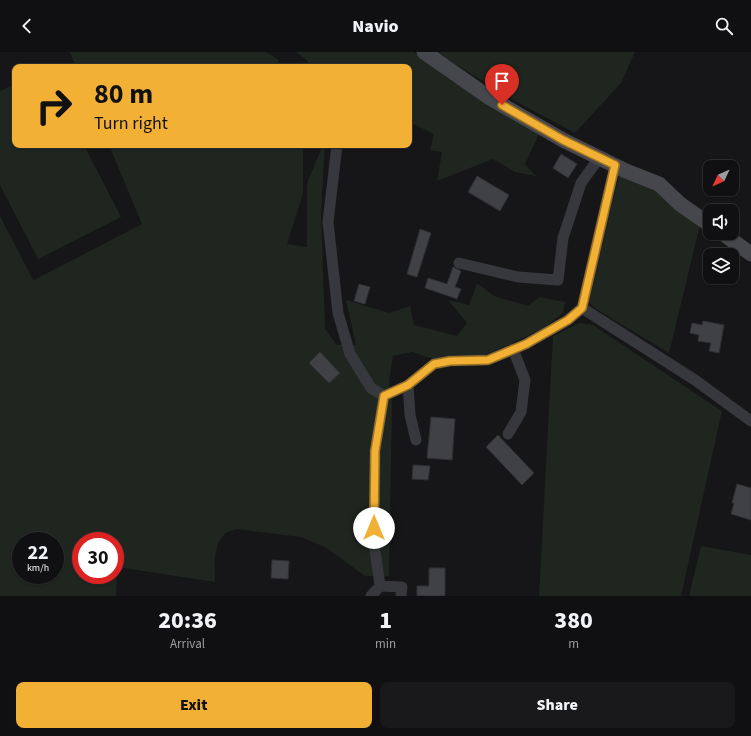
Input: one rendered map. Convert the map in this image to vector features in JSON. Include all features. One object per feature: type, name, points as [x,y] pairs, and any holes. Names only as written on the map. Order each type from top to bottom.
[{"type":"street","points":[[424,52],[490,98],[563,140],[599,158],[659,184],[680,204],[703,220]]},
{"type":"street","points":[[337,148],[328,222],[338,313],[350,354],[371,388],[384,396]]},
{"type":"street","points":[[459,263],[518,277],[558,280],[563,238],[582,183],[599,158]]},
{"type":"street","points":[[384,396],[408,385],[434,364],[450,361],[488,360],[513,349],[568,320],[582,308],[615,165]]},
{"type":"street","points":[[732,240],[751,254]]},
{"type":"street","points":[[582,308],[695,380],[751,421]]},
{"type":"street","points":[[508,434],[521,412],[525,380],[513,349]]},
{"type":"street","points":[[408,385],[410,415],[416,440]]},
{"type":"street","points":[[371,596],[380,586],[374,543],[375,451],[384,396]]},
{"type":"street","points":[[380,586],[402,587],[401,596]]},
{"type":"shaded area","points":[[70,52],[266,52],[277,59],[280,64],[75,64]]},
{"type":"shaded area","points":[[296,52],[414,52],[450,80],[540,132],[525,164],[536,176],[515,172],[493,159],[437,181],[442,152],[430,150],[434,134],[412,123],[412,64],[309,64],[307,60]]},
{"type":"shaded area","points":[[435,52],[635,52],[621,83],[575,133],[524,106]]},
{"type":"shaded area","points":[[12,85],[12,148],[86,148],[121,217],[38,259],[0,185],[0,91]]},
{"type":"shaded area","points":[[110,148],[303,148],[303,194],[287,244],[307,247],[307,183],[322,148],[325,148],[321,214],[325,329],[337,345],[356,345],[346,300],[389,313],[410,306],[414,325],[457,336],[467,323],[448,300],[469,305],[477,283],[494,296],[528,306],[539,297],[565,302],[563,313],[542,329],[482,356],[437,360],[412,352],[393,356],[389,381],[392,401],[389,576],[365,576],[325,547],[301,537],[237,529],[228,532],[219,542],[215,562],[215,582],[124,568],[124,532],[72,532],[72,584],[116,584],[116,596],[0,596],[0,216],[34,280],[142,224]]},
{"type":"shaded area","points":[[619,175],[647,183],[702,217],[669,353],[596,309],[589,302]]},
{"type":"shaded area","points":[[580,323],[593,325],[722,411],[681,596],[539,596],[553,336]]},
{"type":"shaded area","points":[[701,546],[751,555],[751,596],[689,596]]},
{"type":"building","points":[[561,154],[577,164],[568,178],[553,168]]},
{"type":"building","points":[[477,176],[509,195],[500,211],[468,192]]},
{"type":"building","points":[[420,229],[431,233],[417,277],[407,274]]},
{"type":"building","points":[[453,267],[461,271],[455,287],[461,289],[457,299],[425,288],[428,278],[447,284]]},
{"type":"building","points":[[359,284],[370,287],[365,304],[354,301]]},
{"type":"building","points":[[703,321],[724,325],[719,353],[709,351],[711,343],[698,341],[699,335],[690,333],[692,323],[702,325]]},
{"type":"building","points":[[320,352],[340,373],[329,383],[309,363]]},
{"type":"building","points":[[431,417],[455,419],[452,460],[427,458]]},
{"type":"building","points":[[498,435],[534,473],[522,485],[486,447]]},
{"type":"building","points":[[413,465],[430,466],[428,480],[412,479]]},
{"type":"building","points":[[737,484],[751,488],[751,520],[731,514]]},
{"type":"building","points":[[272,560],[289,561],[288,579],[271,578]]},
{"type":"building","points":[[429,568],[445,568],[445,596],[417,596],[417,586],[429,586]]},
{"type":"route","points":[[374,528],[375,451],[384,396],[408,385],[434,364],[450,361],[488,360],[526,344],[568,320],[582,308],[615,165],[563,140],[502,105]]}]
